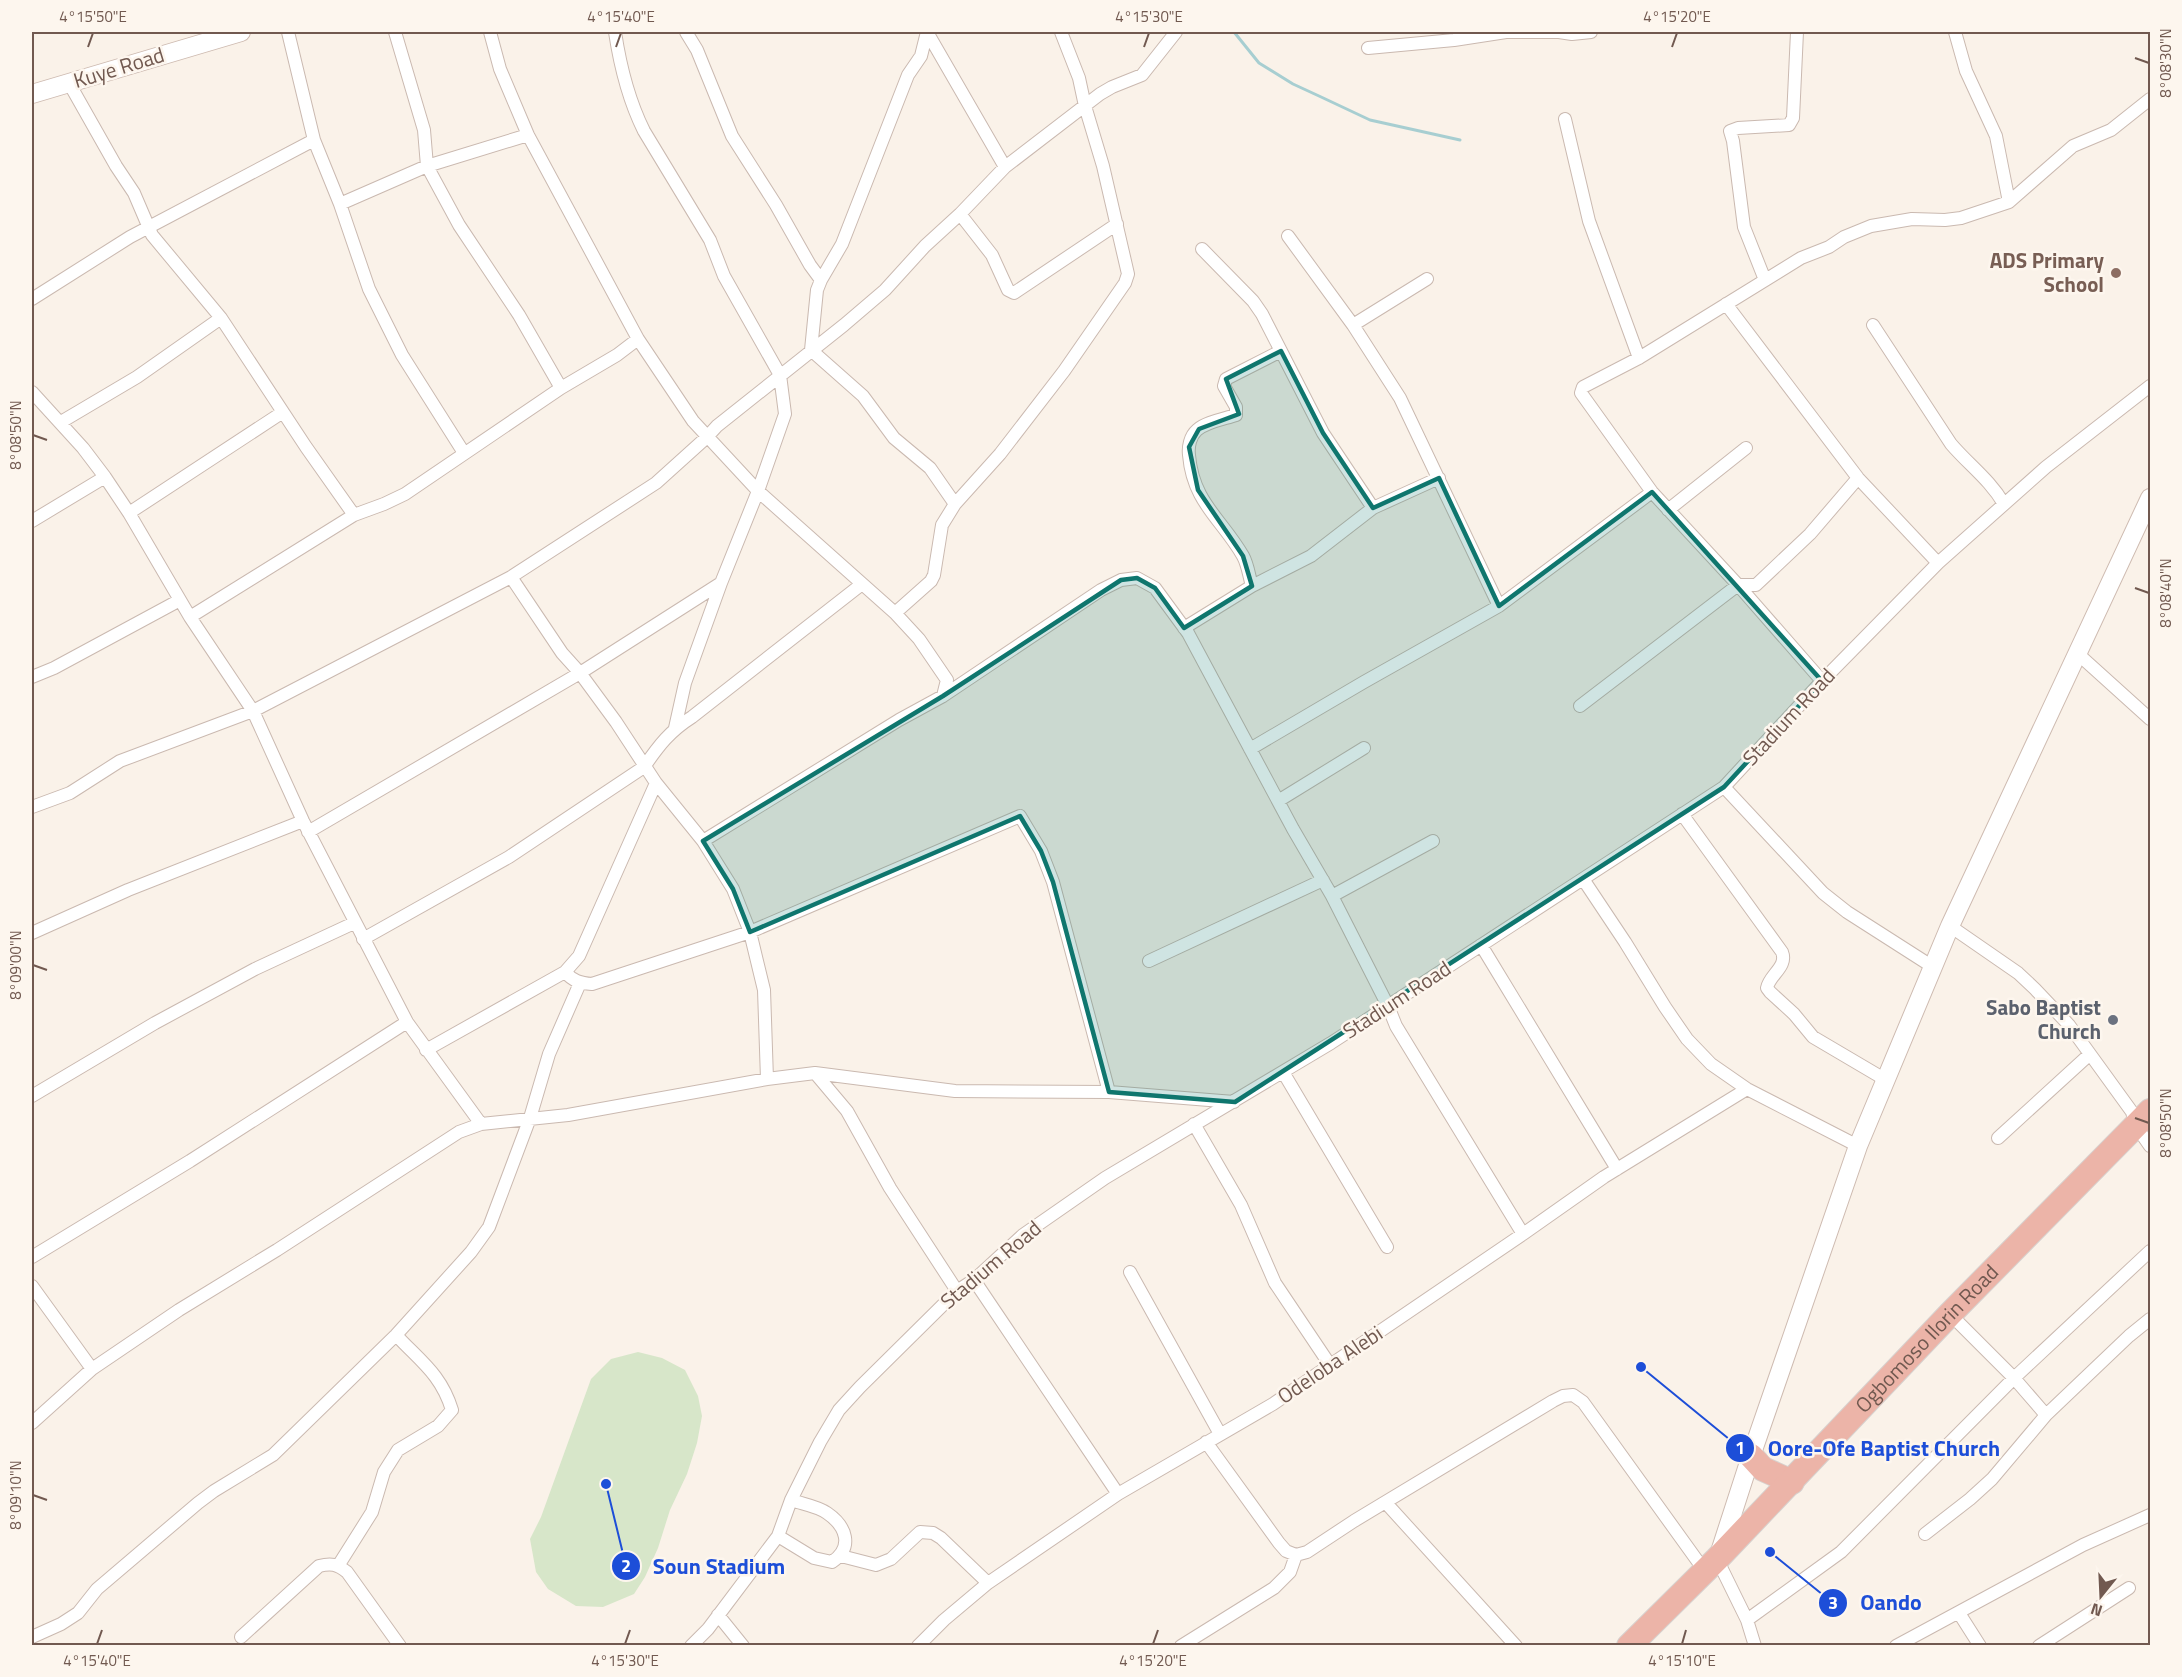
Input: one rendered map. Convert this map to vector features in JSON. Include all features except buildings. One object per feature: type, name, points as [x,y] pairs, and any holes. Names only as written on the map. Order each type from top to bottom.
[{"type":"highway","name":"Ogbomoso Ilorin Road","points":[[1629,1646],[1792,1482],[1950,1314],[2143,1119]]},
{"type":"highway","points":[[1751,1456],[1763,1469],[1792,1482]]},
{"type":"main road","name":"Kuye Road","points":[[32,94],[241,32]]},
{"type":"main road","points":[[1711,1565],[1858,1146],[1950,927],[2151,498]]},
{"type":"street","points":[[288,32],[314,140],[340,204],[369,289],[402,355],[464,453]]},
{"type":"street","points":[[395,32],[424,130],[427,166],[459,225],[513,306],[561,388]]},
{"type":"street","points":[[490,32],[503,79],[528,135],[638,339],[693,421],[759,491],[895,613],[919,639],[947,680],[943,696]]},
{"type":"street","points":[[615,32],[623,69],[640,123],[710,240],[724,276],[780,375],[785,414],[759,491],[721,583],[685,683],[675,728]]},
{"type":"street","points":[[686,32],[697,50],[732,136],[821,280]]},
{"type":"street","points":[[811,350],[817,290],[842,244],[908,75],[921,56],[927,32]]},
{"type":"street","points":[[927,32],[1005,167]]},
{"type":"street","points":[[895,613],[931,581],[942,525],[955,504],[1007,445],[1064,372],[1125,283],[1128,274],[1103,166],[1079,78],[1061,32]]},
{"type":"street","points":[[32,807],[70,793],[120,761],[253,711],[511,577],[656,483],[707,438],[717,426],[885,290],[925,246],[960,214],[1005,167],[1112,87],[1142,75],[1176,32]]},
{"type":"street","points":[[1368,48],[1454,40],[1506,32],[1572,34],[1591,32]]},
{"type":"street","points":[[1765,280],[1744,227],[1730,131],[1738,128],[1789,125],[1793,118],[1797,32]]},
{"type":"street","points":[[1955,32],[1966,70],[1996,136],[2009,202]]},
{"type":"street","points":[[69,82],[116,166],[134,193],[152,235],[221,318],[354,515]]},
{"type":"street","points":[[1822,681],[1652,492],[1581,390],[1639,358],[1765,280],[1808,255],[1829,248],[1844,237],[1871,226],[1912,219],[1961,218],[2009,202],[2073,146],[2111,130],[2151,99]]},
{"type":"street","points":[[1565,119],[1589,221],[1639,358]]},
{"type":"street","points":[[340,204],[427,166],[528,135]]},
{"type":"street","points":[[32,299],[148,227],[314,140]]},
{"type":"street","points":[[960,214],[992,255],[1008,290],[1014,293],[1117,224]]},
{"type":"street","points":[[1288,236],[1353,325],[1400,398],[1499,606]]},
{"type":"street","points":[[1202,249],[1253,301],[1262,314],[1323,434],[1373,508]]},
{"type":"street","points":[[1353,325],[1427,279]]},
{"type":"street","points":[[1726,304],[1858,478],[1938,563]]},
{"type":"street","points":[[61,422],[144,372],[221,318]]},
{"type":"street","points":[[1873,325],[1951,444],[1982,474],[2004,504]]},
{"type":"street","points":[[190,617],[354,515],[405,494],[561,388],[617,355],[638,339]]},
{"type":"street","points":[[811,350],[858,390],[894,438],[930,468],[955,504]]},
{"type":"street","points":[[1252,586],[1243,556],[1210,512],[1198,490],[1193,478],[1188,447],[1198,429],[1236,415],[1236,407],[1224,386],[1226,380],[1281,351]]},
{"type":"street","name":"Stadium Road","points":[[691,1646],[718,1615],[778,1536],[791,1500],[839,1410],[957,1291],[974,1280],[1023,1235],[1062,1208],[1194,1124],[1283,1072],[1724,787],[1822,681],[1938,563],[2046,467],[2151,386]]},
{"type":"street","points":[[32,392],[61,422],[105,477],[129,513],[190,617],[253,711],[354,923],[407,1022],[481,1124]]},
{"type":"street","points":[[129,513],[283,412]]},
{"type":"street","points":[[1668,510],[1746,448]]},
{"type":"street","points":[[32,521],[105,477]]},
{"type":"street","points":[[1184,628],[1252,586],[1311,556],[1373,508],[1438,477]]},
{"type":"street","points":[[1581,706],[1738,585],[1756,585],[1810,534],[1858,478]]},
{"type":"street","points":[[1250,749],[1499,606],[1652,492]]},
{"type":"street","points":[[511,577],[562,653],[580,673],[616,723],[644,767],[703,841],[734,889],[750,932],[764,990],[767,1079]]},
{"type":"street","points":[[703,841],[899,720],[943,696],[1101,590],[1121,580],[1137,578],[1155,588],[1184,628],[1332,896],[1388,1005],[1396,1026],[1523,1234]]},
{"type":"street","points":[[32,933],[128,890],[306,826],[580,673],[721,583]]},
{"type":"street","points":[[363,939],[509,857],[644,767],[675,728],[862,584]]},
{"type":"street","points":[[32,677],[54,668],[180,600]]},
{"type":"street","points":[[2078,654],[2151,719]]},
{"type":"street","points":[[1278,801],[1364,748]]},
{"type":"street","points":[[426,1050],[566,972],[579,956],[656,783]]},
{"type":"street","points":[[1724,787],[1823,893],[1847,912],[1933,967]]},
{"type":"street","points":[[1682,814],[1782,952],[1783,962],[1767,983],[1770,992],[1813,1036],[1886,1080]]},
{"type":"street","points":[[566,972],[571,979],[580,983],[592,984],[750,932],[1020,816],[1041,851],[1053,882],[1109,1092]]},
{"type":"street","points":[[1332,896],[1433,841]]},
{"type":"street","points":[[1583,879],[1687,1039],[1711,1064],[1747,1089],[1858,1146]]},
{"type":"street","points":[[1149,961],[1323,880]]},
{"type":"street","points":[[32,1096],[155,1023],[255,969],[354,923]]},
{"type":"street","points":[[1950,927],[2018,974],[2069,1025],[2132,1112],[2143,1119],[2151,1146]]},
{"type":"street","points":[[1481,945],[1617,1168]]},
{"type":"street","points":[[32,1637],[62,1624],[78,1612],[97,1589],[198,1503],[273,1455],[396,1335],[471,1252],[489,1227],[530,1118],[549,1054],[580,983]]},
{"type":"street","points":[[32,1257],[190,1161],[407,1022]]},
{"type":"street","points":[[1998,1138],[2090,1054]]},
{"type":"street","points":[[1283,1072],[1388,1247]]},
{"type":"street","points":[[815,1073],[847,1111],[890,1188],[957,1291]]},
{"type":"street","points":[[32,1423],[92,1368],[179,1310],[277,1250],[459,1132],[481,1124],[568,1115],[650,1102],[767,1079],[815,1073],[955,1091],[1109,1092],[1235,1102]]},
{"type":"street","name":"Odeloba Alebi","points":[[918,1646],[944,1620],[988,1583],[1118,1494],[1273,1404],[1617,1168],[1747,1089]]},
{"type":"street","points":[[1194,1124],[1237,1197],[1275,1283],[1330,1365]]},
{"type":"street","points":[[1747,1620],[1841,1552],[2014,1378],[2151,1251]]},
{"type":"street","points":[[1130,1272],[1220,1434]]},
{"type":"street","points":[[974,1280],[1118,1494]]},
{"type":"street","points":[[32,1286],[92,1368]]},
{"type":"street","points":[[1950,1314],[2014,1378],[2046,1415]]},
{"type":"street","points":[[1925,1534],[1992,1479],[2046,1415],[2129,1336],[2151,1319]]},
{"type":"street","points":[[339,1566],[372,1512],[384,1473],[398,1450],[438,1426],[452,1410],[447,1394],[431,1368],[396,1335]]},
{"type":"street","points":[[1206,1442],[1279,1543],[1286,1551],[1296,1556],[1307,1552],[1553,1401],[1563,1396],[1573,1395],[1583,1402],[1711,1565],[1747,1620],[1755,1646]]},
{"type":"street","points":[[778,1536],[814,1558],[832,1562],[841,1556],[846,1541],[842,1527],[825,1511],[791,1500]]},
{"type":"street","points":[[1386,1503],[1516,1646]]},
{"type":"street","points":[[1896,1646],[2083,1545],[2151,1515]]},
{"type":"street","points":[[841,1556],[876,1565],[891,1559],[920,1532],[933,1533],[988,1583]]},
{"type":"street","points":[[1181,1646],[1274,1588],[1290,1572],[1296,1556]]},
{"type":"street","points":[[241,1637],[319,1566],[330,1563],[347,1572],[400,1646]]},
{"type":"street","points":[[2039,1646],[2129,1588]]},
{"type":"street","points":[[1959,1613],[1980,1646]]},
{"type":"street","points":[[718,1615],[743,1646]]},
{"type":"highlighted area","points":[[1281,351],[1323,433],[1373,508],[1439,478],[1499,606],[1652,492],[1822,681],[1724,787],[1235,1102],[1109,1092],[1053,882],[1041,851],[1020,816],[750,932],[733,889],[703,841],[943,696],[1121,580],[1137,578],[1155,588],[1184,628],[1252,586],[1243,556],[1198,490],[1189,447],[1199,429],[1239,414],[1226,379]]},
{"type":"green space","points":[[638,1352],[662,1358],[685,1370],[698,1396],[702,1416],[697,1443],[687,1474],[670,1510],[658,1548],[645,1577],[634,1594],[603,1607],[576,1606],[548,1589],[536,1572],[530,1539],[541,1517],[591,1379],[611,1359]]},
{"type":"waterway","points":[[1234,32],[1259,63],[1293,84],[1370,120],[1460,140]]},
{"type":"place","name":"ADS Primary School","points":[[2116,273]]},
{"type":"place","name":"Sabo Baptist Church","points":[[2113,1020]]},
{"type":"place","name":"Oore-Ofe Baptist Church","points":[[1641,1367]]},
{"type":"place","name":"Soun Stadium","points":[[606,1484]]},
{"type":"place","name":"Oando","points":[[1770,1552]]}]
